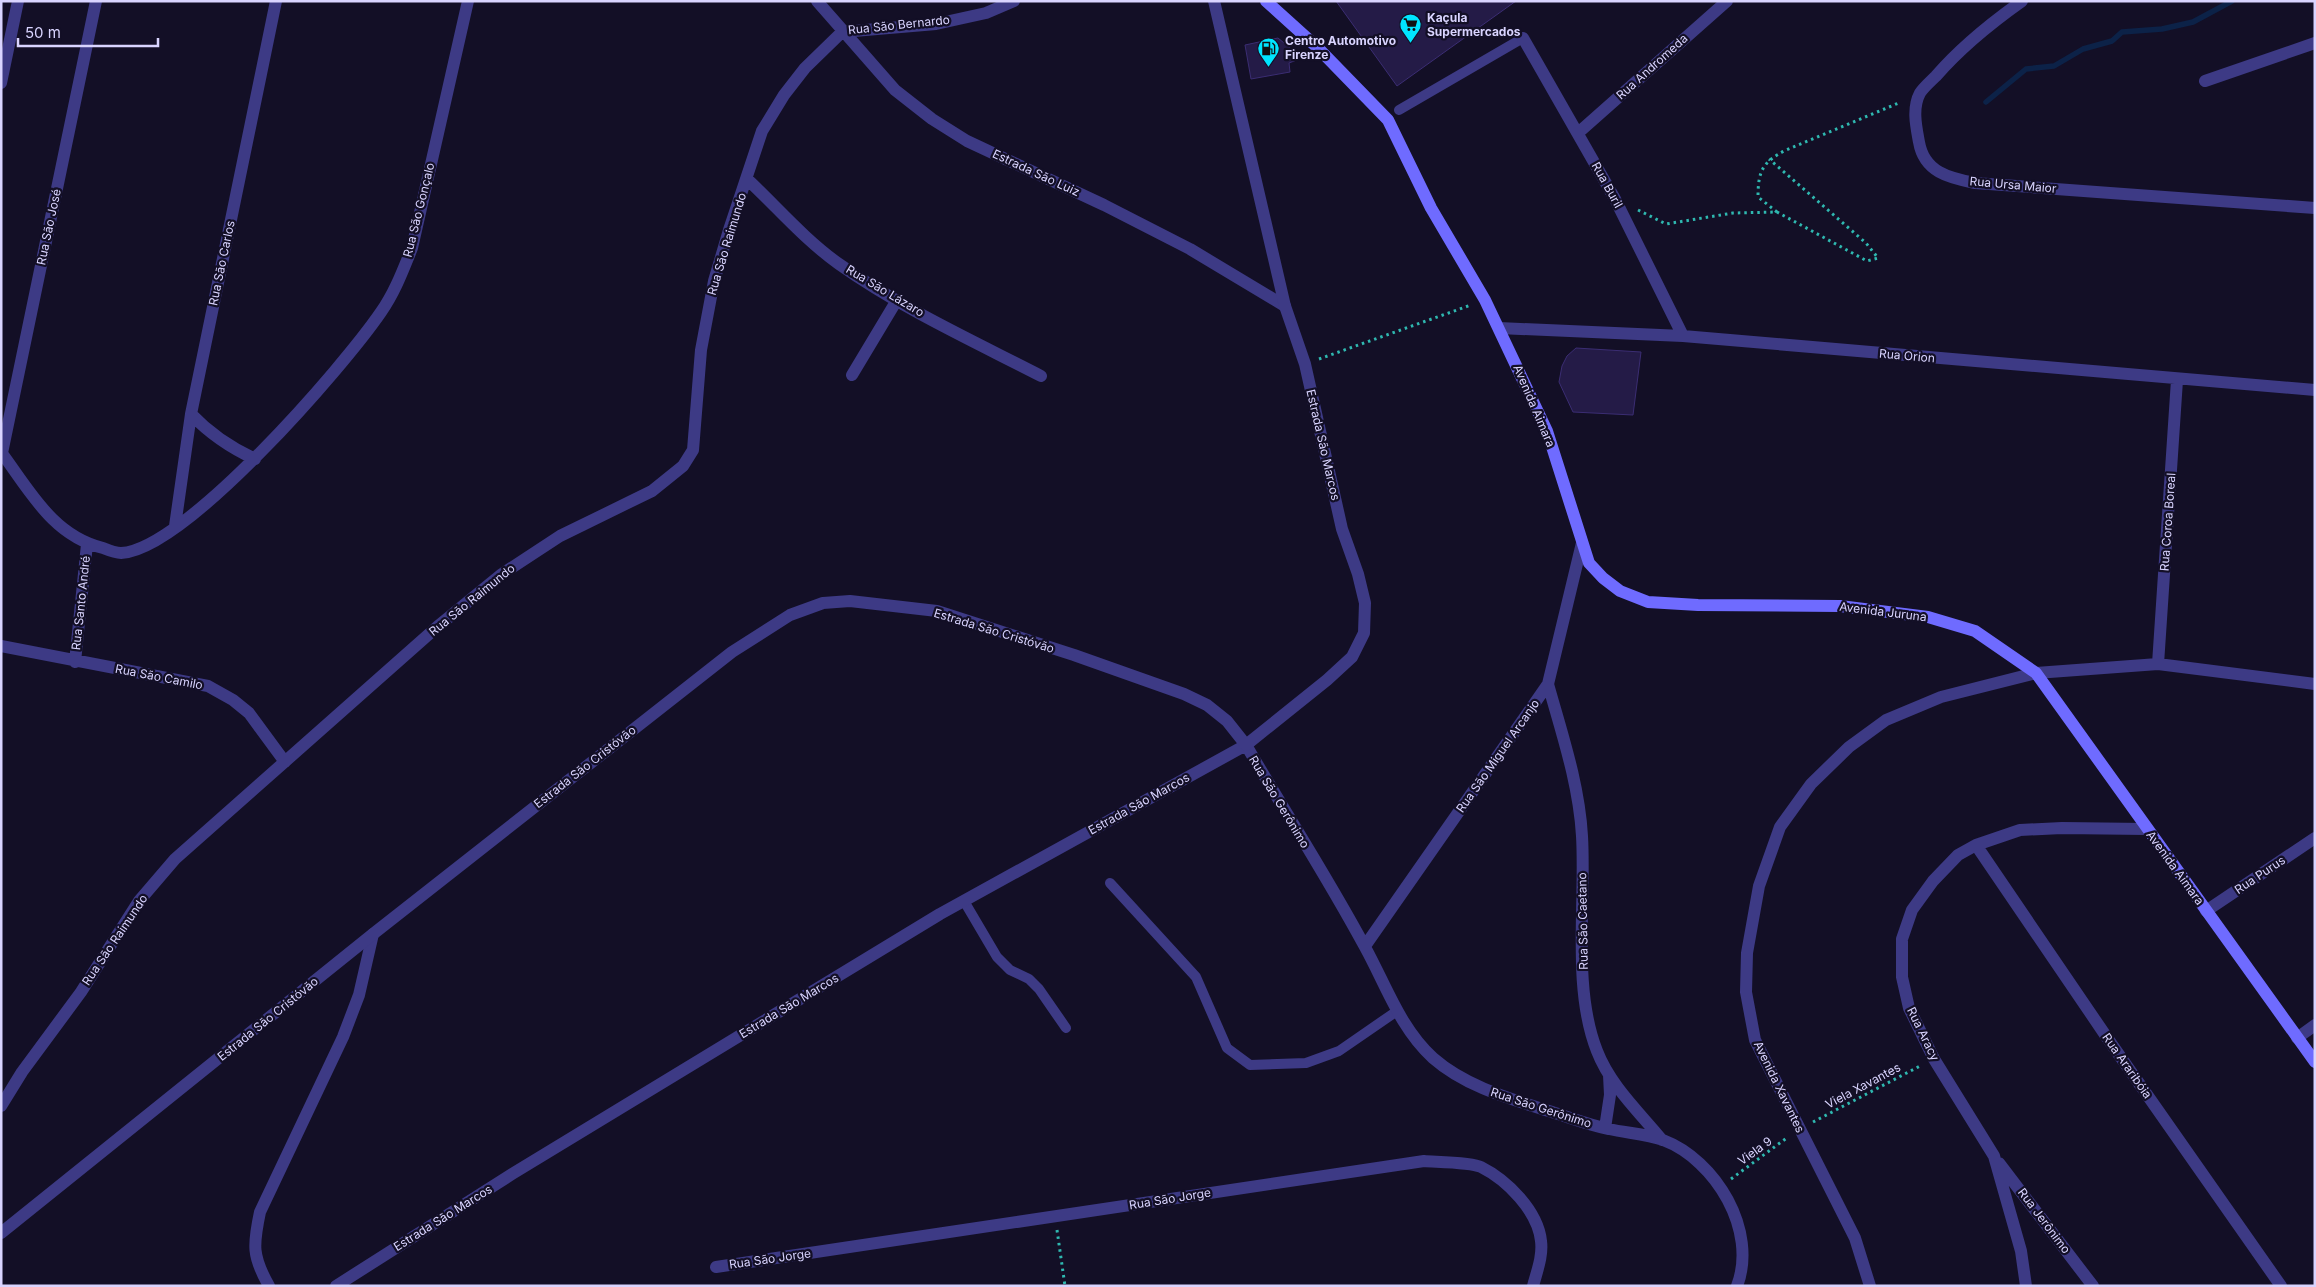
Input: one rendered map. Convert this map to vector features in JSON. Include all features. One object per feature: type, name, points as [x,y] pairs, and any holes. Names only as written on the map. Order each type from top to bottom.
[{"type":"main road","name":"Avenida Aimara","points":[[1266,1],[1318,48],[1388,120],[1431,208],[1485,300],[1547,431],[1582,543]]},
{"type":"main road","name":"Avenida Juruna","points":[[1582,543],[1588,563],[1603,578],[1620,591],[1648,602],[1840,606],[1928,617],[1975,631],[2036,673]]},
{"type":"main road","name":"Avenida Aimara","points":[[2036,673],[2146,829],[2315,1062]]},
{"type":"street","points":[[1,82],[18,1]]},
{"type":"street","name":"Rua São José","points":[[2,453],[96,1]]},
{"type":"street","name":"Rua São Carlos","points":[[175,526],[191,414],[276,1]]},
{"type":"street","name":"Rua São Gonçalo","points":[[2,453],[35,500],[60,527],[87,544],[121,553],[157,539],[210,501],[254,459],[346,358],[381,312],[399,282],[412,248],[468,1]]},
{"type":"street","name":"Estrada São Luiz","points":[[817,1],[894,90],[932,119],[967,141],[1104,205],[1190,249],[1285,306]]},
{"type":"street","name":"Rua São Bernardo","points":[[842,32],[936,24],[986,13],[1014,1]]},
{"type":"street","name":"Estrada São Marcos","points":[[336,1286],[512,1174],[964,901],[1246,745],[1352,657],[1364,633],[1365,603],[1358,574],[1342,529],[1305,364],[1285,306],[1214,1]]},
{"type":"street","name":"Rua Andromeda","points":[[1578,133],[1727,1]]},
{"type":"street","name":"Rua Ursa Maior","points":[[2022,1],[1990,24],[1944,66],[1920,94],[1914,118],[1921,152],[1933,169],[1950,178],[1975,183],[2315,208]]},
{"type":"street","name":"Rua São Raimundo","points":[[1,1106],[22,1072],[80,992],[139,901],[175,859],[437,627],[502,574],[560,536],[652,491],[683,466],[693,450],[701,350],[714,281],[762,131],[784,94],[805,68],[842,32]]},
{"type":"street","name":"Rua Buril","points":[[1523,38],[1615,199],[1683,336]]},
{"type":"street","points":[[2205,81],[2315,43]]},
{"type":"street","name":"Rua São Lázaro","points":[[747,179],[819,248],[846,268],[897,300],[1041,376]]},
{"type":"street","points":[[852,375],[897,300]]},
{"type":"street","name":"Rua Orion","points":[[1499,328],[1683,336],[2177,380],[2315,390]]},
{"type":"street","name":"Rua Coroa Boreal","points":[[2158,664],[2177,380]]},
{"type":"street","points":[[191,414],[210,433],[231,448],[254,459]]},
{"type":"street","name":"Rua São Miguel Arcanjo","points":[[1365,946],[1548,684],[1582,543]]},
{"type":"street","name":"Rua Santo André","points":[[75,662],[87,544]]},
{"type":"street","name":"Estrada São Cristóvão","points":[[1,1233],[373,934],[732,652],[790,615],[823,603],[850,601],[937,611],[1184,694],[1207,705],[1227,721],[1246,745]]},
{"type":"street","name":"Rua São Camilo","points":[[1,646],[75,662],[208,686],[233,700],[249,714],[285,762]]},
{"type":"street","points":[[2036,673],[2158,664],[2315,684]]},
{"type":"street","name":"Avenida Xavantes","points":[[1870,1286],[1855,1238],[1755,1040],[1746,992],[1746,953],[1759,886],[1780,827],[1811,784],[1849,747],[1886,720],[1940,697],[2036,673]]},
{"type":"street","name":"Rua São Caetano","points":[[1548,684],[1574,777],[1582,835],[1584,996],[1597,1051],[1609,1075],[1662,1140]]},
{"type":"street","name":"Rua São Gerônimo","points":[[1246,745],[1365,946],[1397,1011],[1412,1036],[1434,1059],[1494,1094],[1606,1128],[1662,1140],[1684,1151],[1720,1186],[1735,1211],[1742,1245],[1737,1286]]},
{"type":"street","name":"Rua Aracy","points":[[2026,1286],[2021,1252],[1994,1156],[1934,1059],[1909,1008],[1902,977],[1902,939],[1912,910],[1933,881],[1958,855],[1976,845],[2020,830],[2062,828],[2146,829]]},
{"type":"street","name":"Rua Purus","points":[[2206,911],[2315,838]]},
{"type":"street","name":"Rua Araribóia","points":[[1976,845],[2108,1039],[2281,1286]]},
{"type":"street","points":[[269,1286],[259,1268],[254,1242],[260,1212],[343,1037],[359,995],[373,934]]},
{"type":"street","points":[[2296,1038],[2315,1025]]},
{"type":"street","points":[[1606,1128],[1610,1095],[1609,1075]]},
{"type":"street","name":"Rua Jerônimo","points":[[1994,1156],[2093,1286]]},
{"type":"street","name":"Rua São Jorge","points":[[716,1267],[1424,1160],[1480,1166],[1511,1188],[1527,1204],[1541,1240],[1540,1261],[1533,1286]]},
{"type":"lane","points":[[1399,110],[1523,38]]},
{"type":"lane","points":[[1110,883],[1196,978],[1227,1048],[1250,1065],[1306,1063],[1339,1051],[1397,1011]]},
{"type":"lane","points":[[964,901],[997,957],[1010,970],[1029,979],[1039,989],[1066,1028]]},
{"type":"path","points":[[1769,159],[1866,243],[1878,258],[1867,261],[1777,212],[1758,196],[1758,179],[1769,159],[1786,150],[1846,127],[1920,94]]},
{"type":"path","points":[[1615,199],[1666,224],[1733,213],[1777,212]]},
{"type":"path","points":[[1305,364],[1485,300]]},
{"type":"path","name":"Viela Xavantes","points":[[1800,1129],[1934,1059]]},
{"type":"path","name":"Viela 9","points":[[1720,1186],[1800,1129]]},
{"type":"path","points":[[1055,1217],[1065,1286]]},
{"type":"building","name":"Kaçula Supermercados","points":[[1336,1],[1516,1],[1397,86]]},
{"type":"building","name":"Centro Automotivo Firenze","points":[[1278,38],[1302,58],[1289,63],[1290,72],[1251,79],[1245,45]]},
{"type":"building","points":[[1576,348],[1641,352],[1633,415],[1573,412],[1559,382],[1562,366],[1567,356]]},
{"type":"waterway","points":[[1986,102],[2026,69],[2054,66],[2083,49],[2112,41],[2122,32],[2162,29],[2193,22],[2232,1]]},
{"type":"place","name":"Kaçula Supermercados","points":[[1411,44]]},
{"type":"place","name":"Centro Automotivo Firenze","points":[[1269,67]]}]
